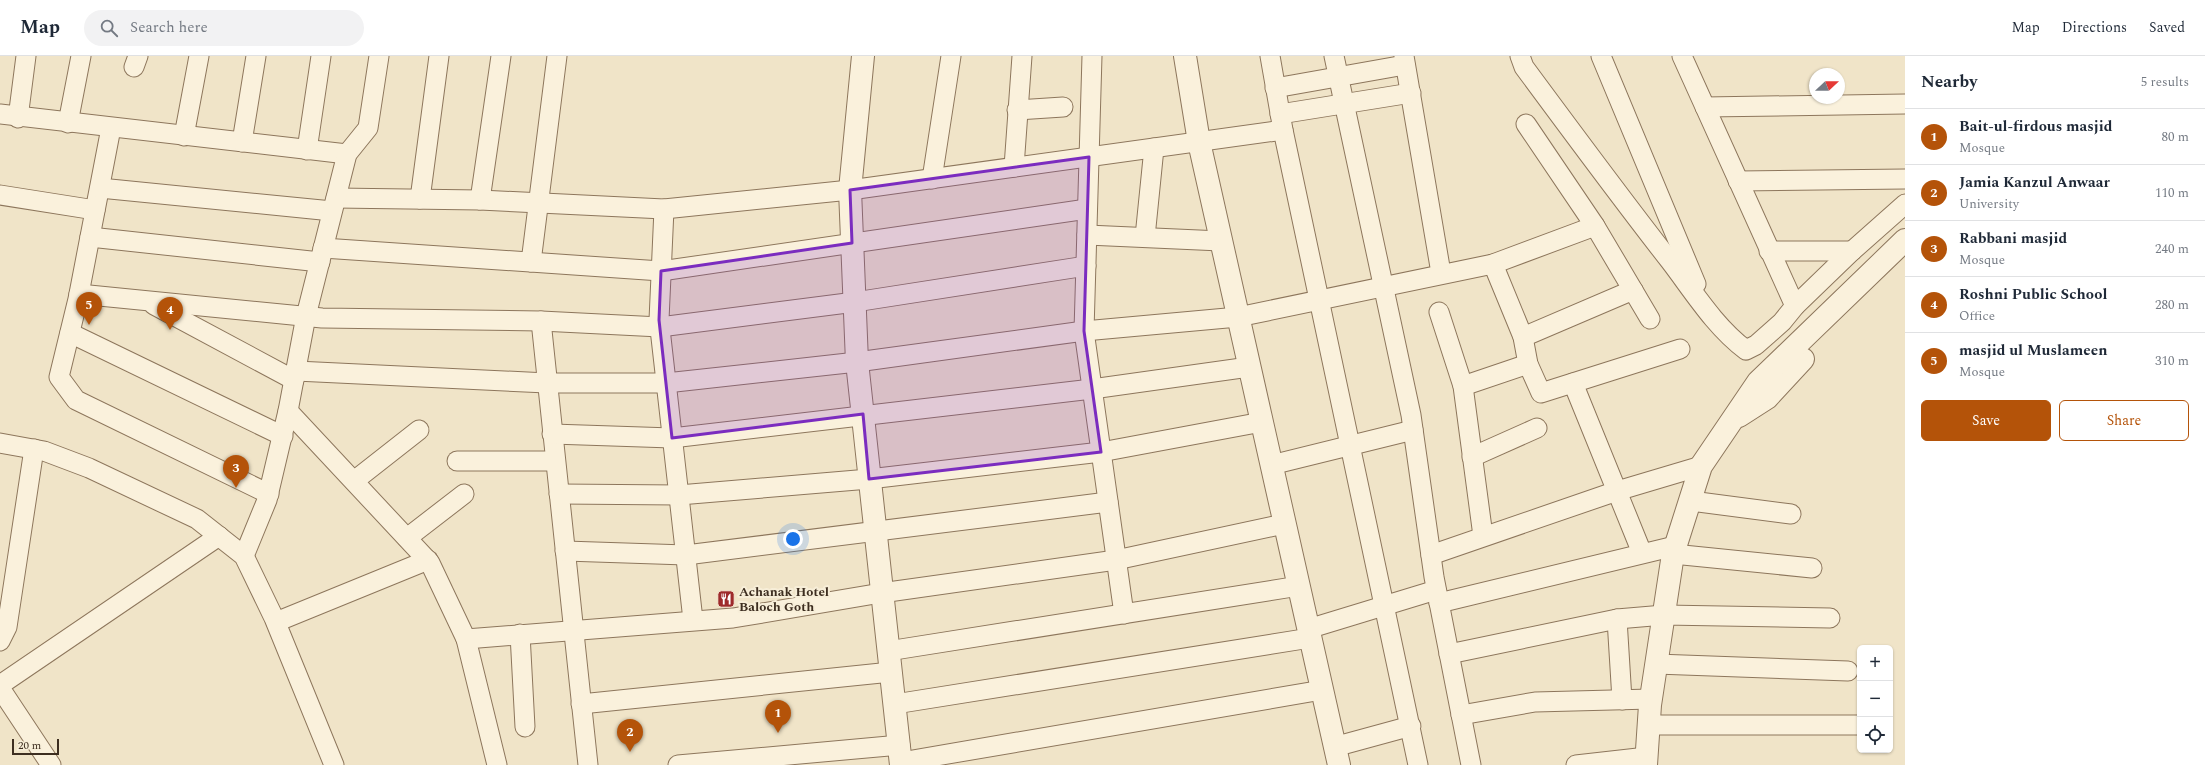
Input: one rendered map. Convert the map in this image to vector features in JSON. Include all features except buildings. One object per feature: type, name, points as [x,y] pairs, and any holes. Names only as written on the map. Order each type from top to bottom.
[{"type":"street","points":[[18,118],[26,56]]},
{"type":"street","points":[[68,123],[81,56]]},
{"type":"street","points":[[184,136],[199,56]]},
{"type":"street","points":[[242,142],[256,56]]},
{"type":"street","points":[[307,150],[321,56]]},
{"type":"street","points":[[244,556],[269,494],[283,436],[306,316],[347,154],[368,128],[379,56]]},
{"type":"street","points":[[420,199],[439,56]]},
{"type":"street","points":[[480,200],[502,56]]},
{"type":"street","points":[[531,262],[557,56]]},
{"type":"street","points":[[863,56],[850,190],[857,362],[900,757]]},
{"type":"street","points":[[932,179],[951,56]]},
{"type":"street","points":[[1014,167],[1022,56]]},
{"type":"street","points":[[1092,56],[1084,331],[1124,614]]},
{"type":"street","points":[[1185,56],[1199,142],[1336,756],[1411,726]]},
{"type":"street","points":[[1270,56],[1281,122],[1411,726],[1418,765]]},
{"type":"street","points":[[1334,56],[1413,430],[1438,596],[1471,765]]},
{"type":"street","points":[[1520,56],[1524,66],[1556,110],[1728,337],[1746,350],[1756,345],[1782,322],[1795,306],[1852,251],[1905,204]]},
{"type":"street","points":[[1601,56],[1706,308]]},
{"type":"street","points":[[1682,56],[1795,306]]},
{"type":"street","points":[[1275,88],[1338,77],[1405,61],[1441,274]]},
{"type":"street","points":[[100,188],[334,205],[420,199],[480,200],[664,209],[850,190],[1199,142],[1281,122],[1344,102],[1411,93]]},
{"type":"street","points":[[1704,107],[1905,104]]},
{"type":"street","points":[[1017,110],[1063,107]]},
{"type":"street","points":[[0,114],[18,118],[347,154]]},
{"type":"street","points":[[1526,124],[1595,226],[1650,319]]},
{"type":"street","points":[[111,128],[79,294],[59,377],[76,400],[269,494]]},
{"type":"street","points":[[1145,237],[1154,148]]},
{"type":"street","points":[[1738,181],[1905,179]]},
{"type":"street","points":[[0,195],[95,210]]},
{"type":"street","points":[[664,209],[660,327],[693,620]]},
{"type":"street","points":[[90,237],[322,255],[531,262],[661,271],[1088,209]]},
{"type":"street","points":[[146,301],[295,375],[547,383],[666,383],[857,362],[1084,331],[1238,317],[1493,264],[1595,226]]},
{"type":"street","points":[[1087,234],[1221,240]]},
{"type":"street","points":[[1576,765],[1646,761],[1651,699],[1674,550],[1701,466],[1758,382],[1905,240]]},
{"type":"street","points":[[1769,251],[1852,251]]},
{"type":"street","points":[[1732,421],[1767,398],[1888,274],[1905,262]]},
{"type":"street","points":[[1493,264],[1522,337],[1528,364],[1540,393],[1680,349]]},
{"type":"street","points":[[79,294],[306,316],[540,321],[660,327],[855,302],[1086,266]]},
{"type":"street","points":[[1522,337],[1633,290]]},
{"type":"street","points":[[1440,312],[1463,386],[1483,536]]},
{"type":"street","points":[[540,321],[588,765]]},
{"type":"street","points":[[70,333],[283,436]]},
{"type":"street","points":[[1463,386],[1528,364]]},
{"type":"street","points":[[552,434],[672,438],[863,414],[1092,389],[1249,367]]},
{"type":"street","points":[[1573,383],[1642,553]]},
{"type":"street","points":[[288,411],[428,560],[466,639],[497,765]]},
{"type":"street","points":[[558,494],[679,495],[869,478],[1101,452],[1262,422]]},
{"type":"street","points":[[1472,457],[1538,428]]},
{"type":"street","points":[[354,481],[419,430]]},
{"type":"street","points":[[1271,465],[1413,430]]},
{"type":"street","points":[[0,444],[44,451],[89,468],[190,516],[244,556],[276,622],[334,765]]},
{"type":"street","points":[[0,641],[7,627],[34,449]]},
{"type":"street","points":[[457,461],[555,461]]},
{"type":"street","points":[[1431,555],[1617,491],[1701,466]]},
{"type":"street","points":[[407,538],[464,494]]},
{"type":"street","points":[[1691,501],[1791,514]]},
{"type":"street","points":[[565,552],[686,555],[1108,502]]},
{"type":"street","points":[[466,639],[573,629],[733,618],[881,593],[1116,560],[1284,524]]},
{"type":"street","points":[[51,765],[0,686],[219,536]]},
{"type":"street","points":[[895,704],[1309,633],[1385,605],[1438,596],[1642,553],[1674,550],[1812,568]]},
{"type":"street","points":[[276,622],[428,560]]},
{"type":"street","points":[[581,704],[890,662],[1124,614],[1298,586]]},
{"type":"street","points":[[1449,654],[1617,619],[1664,616],[1830,618]]},
{"type":"street","points":[[1617,619],[1622,700]]},
{"type":"street","points":[[520,634],[525,727]]},
{"type":"street","points":[[1656,664],[1848,671]]},
{"type":"street","points":[[678,765],[900,757],[1322,690]]},
{"type":"street","points":[[1461,715],[1535,702],[1651,699]]},
{"type":"street","points":[[1649,725],[1857,725]]},
{"type":"highlighted area","points":[[1089,157],[1084,331],[1101,452],[869,479],[863,414],[672,438],[659,320],[661,271],[852,243],[850,190]]},
{"type":"place","name":"masjid ul Muslameen","points":[[89,325]]},
{"type":"place","name":"Roshni Public School","points":[[170,330]]},
{"type":"place","name":"Rabbani masjid","points":[[236,488]]},
{"type":"place","name":"Achanak Hotel Baloch Goth","points":[[726,599]]},
{"type":"place","name":"Bait-ul-firdous masjid","points":[[778,733]]},
{"type":"place","name":"Jamia Kanzul Anwaar","points":[[630,752]]}]
